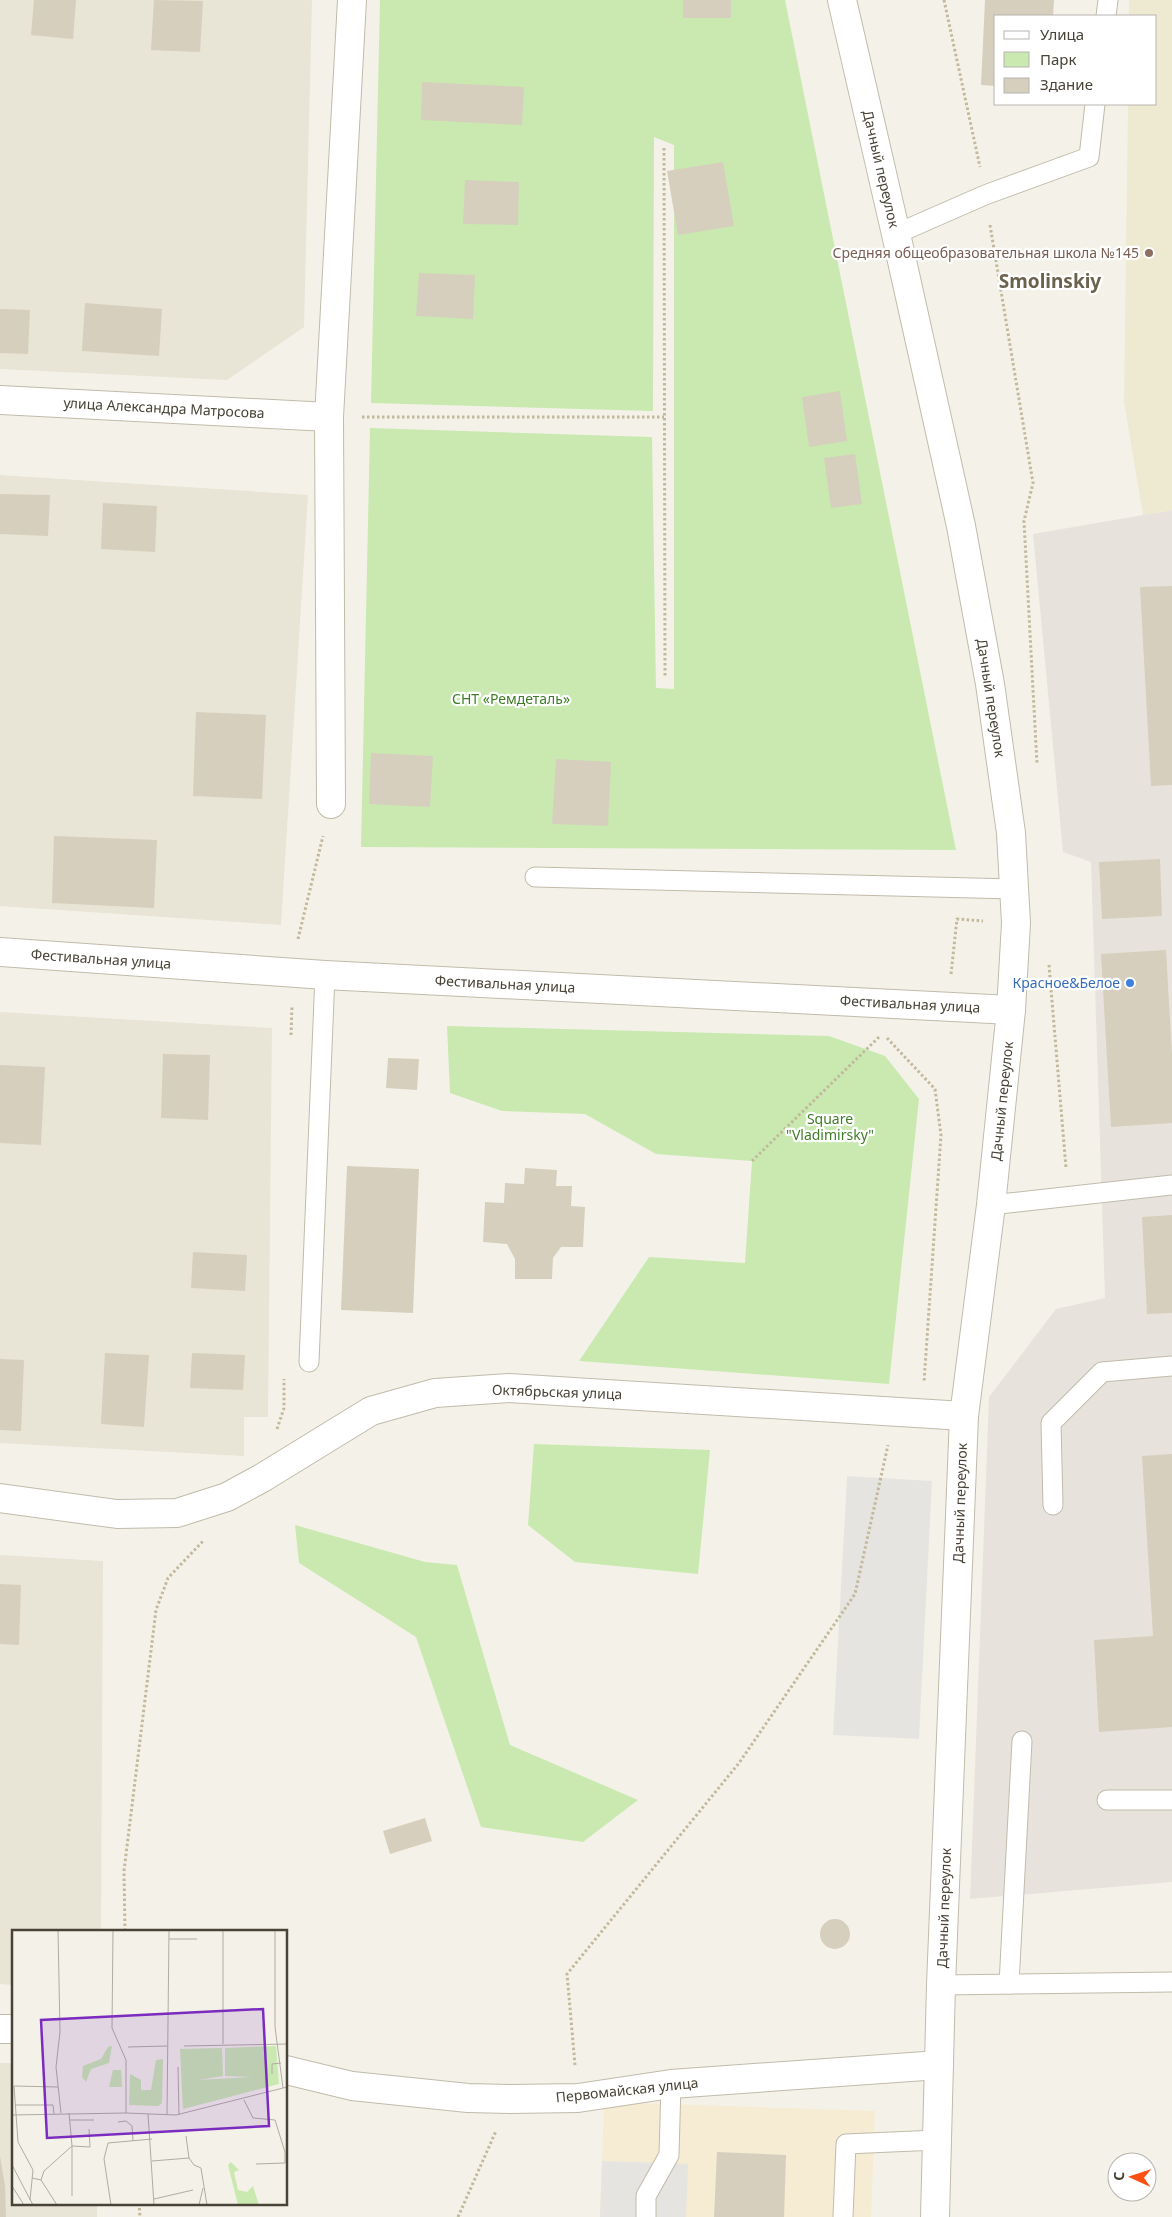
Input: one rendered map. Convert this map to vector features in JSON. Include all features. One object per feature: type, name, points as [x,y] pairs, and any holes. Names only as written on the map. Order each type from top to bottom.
[{"type":"street","points":[[331,804],[329,417],[352,0]]},
{"type":"street","name":"Дачный переулок","points":[[842,0],[961,526],[990,684],[1011,833],[1016,923],[1011,1010],[991,1205],[964,1416],[941,1985],[935,2217]]},
{"type":"street","name":"улица Александра Матросова","points":[[0,400],[329,417]]},
{"type":"street","name":"Фестивальная улица","points":[[0,952],[289,973],[325,984],[948,1006],[1011,1010]]},
{"type":"street","name":"Октябрьская улица","points":[[0,1498],[117,1514],[176,1513],[227,1497],[262,1478],[371,1411],[435,1392],[509,1388],[908,1411],[964,1416]]},
{"type":"street","name":"Первомайская улица","points":[[288,2070],[352,2086],[468,2098],[510,2099],[578,2098],[671,2084],[939,2065]]},
{"type":"lane","points":[[1106,15],[1108,0]]},
{"type":"lane","points":[[896,234],[986,195],[1088,157],[1095,105]]},
{"type":"lane","points":[[535,877],[1014,889]]},
{"type":"lane","points":[[310,1362],[325,984]]},
{"type":"lane","points":[[991,1205],[1172,1185]]},
{"type":"lane","points":[[1054,1505],[1051,1423],[1102,1372],[1172,1366]]},
{"type":"lane","points":[[1009,1984],[1022,1741]]},
{"type":"lane","points":[[1107,1800],[1172,1800]]},
{"type":"lane","points":[[941,1985],[1172,1982]]},
{"type":"lane","points":[[646,2217],[646,2196],[669,2155],[671,2084]]},
{"type":"lane","points":[[843,2217],[846,2144],[937,2140]]},
{"type":"path","points":[[944,0],[986,195],[1033,483],[1024,521],[1037,768]]},
{"type":"path","points":[[664,148],[665,676]]},
{"type":"path","points":[[329,417],[664,416]]},
{"type":"path","points":[[289,973],[323,837]]},
{"type":"path","points":[[948,1006],[957,919],[1016,923]]},
{"type":"path","points":[[1049,964],[1068,1196]]},
{"type":"path","points":[[291,1041],[292,992],[325,984]]},
{"type":"path","points":[[578,2098],[567,1974],[739,1763],[855,1594],[908,1411],[941,1135],[935,1089],[883,1033],[876,1031]]},
{"type":"path","points":[[752,1161],[883,1033]]},
{"type":"path","points":[[262,1478],[284,1408],[284,1378]]},
{"type":"path","points":[[125,1930],[124,1872],[156,1610],[168,1578],[208,1536]]},
{"type":"path","points":[[458,2217],[510,2099]]},
{"type":"path","points":[[139,2204],[140,2217]]},
{"type":"shaded area","points":[[0,0],[312,0],[304,327],[227,380],[0,369]]},
{"type":"shaded area","name":"Средняя общеобразовательная школа №145","points":[[1129,0],[1172,0],[1172,510],[1143,515],[1124,402],[1128,105],[1157,105],[1157,15],[1129,15]]},
{"type":"shaded area","points":[[0,475],[308,495],[281,925],[0,906]]},
{"type":"shaded area","points":[[1172,510],[1172,1882],[970,1899],[989,1397],[1056,1309],[1105,1298],[1091,862],[1063,852],[1033,534]]},
{"type":"shaded area","points":[[0,1012],[272,1028],[268,1417],[244,1417],[244,1456],[0,1443]]},
{"type":"shaded area","points":[[847,1476],[932,1481],[919,1739],[833,1735]]},
{"type":"shaded area","points":[[0,1555],[103,1561],[101,1930],[12,1930],[12,1985],[0,1984]]},
{"type":"shaded area","points":[[0,2063],[12,2063],[12,2204],[97,2204],[97,2217],[0,2217]]},
{"type":"shaded area","points":[[604,2102],[875,2111],[871,2217],[600,2217]]},
{"type":"shaded area","points":[[602,2161],[688,2164],[686,2217],[600,2217]]},
{"type":"green space","name":"СНТ «Ремдеталь»","points":[[380,0],[785,0],[956,850],[361,847],[370,428],[652,437],[656,688],[674,689],[674,145],[654,137],[653,411],[371,403]]},
{"type":"green space","name":"Square \"Vladimirsky\"","points":[[447,1026],[829,1036],[885,1056],[919,1099],[889,1384],[579,1361],[649,1257],[745,1263],[752,1161],[656,1154],[585,1114],[502,1111],[450,1093]]},
{"type":"green space","points":[[534,1444],[710,1450],[698,1574],[575,1562],[528,1525]]},
{"type":"green space","points":[[295,1525],[425,1562],[457,1565],[510,1745],[638,1800],[583,1842],[481,1827],[416,1637],[299,1563]]},
{"type":"building","points":[[34,0],[76,0],[73,39],[31,35]]},
{"type":"building","points":[[154,0],[203,1],[200,52],[151,50]]},
{"type":"building","points":[[683,0],[731,0],[731,18],[683,18]]},
{"type":"building","points":[[985,0],[1054,0],[1053,15],[994,15],[994,86],[981,85]]},
{"type":"building","points":[[422,82],[524,87],[522,125],[421,120]]},
{"type":"building","points":[[723,162],[734,226],[678,235],[667,171]]},
{"type":"building","points":[[465,180],[519,182],[518,225],[463,224]]},
{"type":"building","points":[[419,273],[475,275],[473,319],[416,316]]},
{"type":"building","points":[[85,303],[162,309],[159,356],[82,351]]},
{"type":"building","points":[[0,309],[30,310],[28,354],[0,353]]},
{"type":"building","points":[[840,391],[847,441],[809,447],[802,397]]},
{"type":"building","points":[[855,454],[862,504],[831,508],[824,458]]},
{"type":"building","points":[[0,494],[50,495],[48,536],[0,534]]},
{"type":"building","points":[[103,503],[157,506],[155,552],[101,549]]},
{"type":"building","points":[[1172,586],[1172,785],[1151,786],[1140,587]]},
{"type":"building","points":[[196,712],[266,715],[262,799],[193,796]]},
{"type":"building","points":[[371,753],[433,756],[430,807],[369,804]]},
{"type":"building","points":[[556,759],[611,762],[608,826],[552,824]]},
{"type":"building","points":[[54,836],[157,840],[154,908],[52,903]]},
{"type":"building","points":[[1160,859],[1162,916],[1102,919],[1099,862]]},
{"type":"building","points":[[1166,950],[1172,1055],[1172,1123],[1111,1127],[1101,954]]},
{"type":"building","points":[[163,1054],[210,1055],[208,1120],[161,1118]]},
{"type":"building","points":[[388,1058],[419,1059],[417,1090],[386,1088]]},
{"type":"building","points":[[0,1065],[45,1067],[41,1145],[0,1143]]},
{"type":"building","points":[[347,1166],[419,1169],[413,1313],[341,1310]]},
{"type":"building","points":[[525,1168],[557,1170],[556,1186],[572,1186],[571,1206],[585,1207],[583,1247],[561,1247],[553,1258],[552,1279],[515,1279],[515,1259],[507,1244],[483,1242],[485,1202],[504,1203],[505,1183],[524,1184]]},
{"type":"building","points":[[1172,1215],[1172,1313],[1147,1314],[1142,1217]]},
{"type":"building","points":[[193,1252],[247,1255],[245,1291],[191,1288]]},
{"type":"building","points":[[105,1353],[149,1355],[144,1427],[101,1424]]},
{"type":"building","points":[[192,1353],[245,1355],[243,1390],[190,1388]]},
{"type":"building","points":[[0,1359],[24,1360],[21,1431],[0,1430]]},
{"type":"building","points":[[1172,1454],[1172,1727],[1099,1732],[1094,1640],[1153,1636],[1142,1456]]},
{"type":"building","points":[[0,1584],[21,1585],[19,1645],[0,1644]]},
{"type":"building","points":[[425,1818],[432,1841],[390,1854],[383,1831]]},
{"type":"building","points":[[835,1919],[846,1923],[850,1934],[846,1945],[835,1949],[824,1945],[820,1934],[824,1923]]},
{"type":"building","points":[[717,2152],[786,2155],[784,2217],[714,2217]]},
{"type":"building","points":[[0,2156],[5,2186],[6,2217],[0,2217]]},
{"type":"place","name":"Средняя общеобразовательная школа №145","points":[[1149,253]]},
{"type":"place","name":"Красное&Белое","points":[[1130,983]]},
{"type":"district","name":"Smolinskiy","points":[[1050,281]]}]
